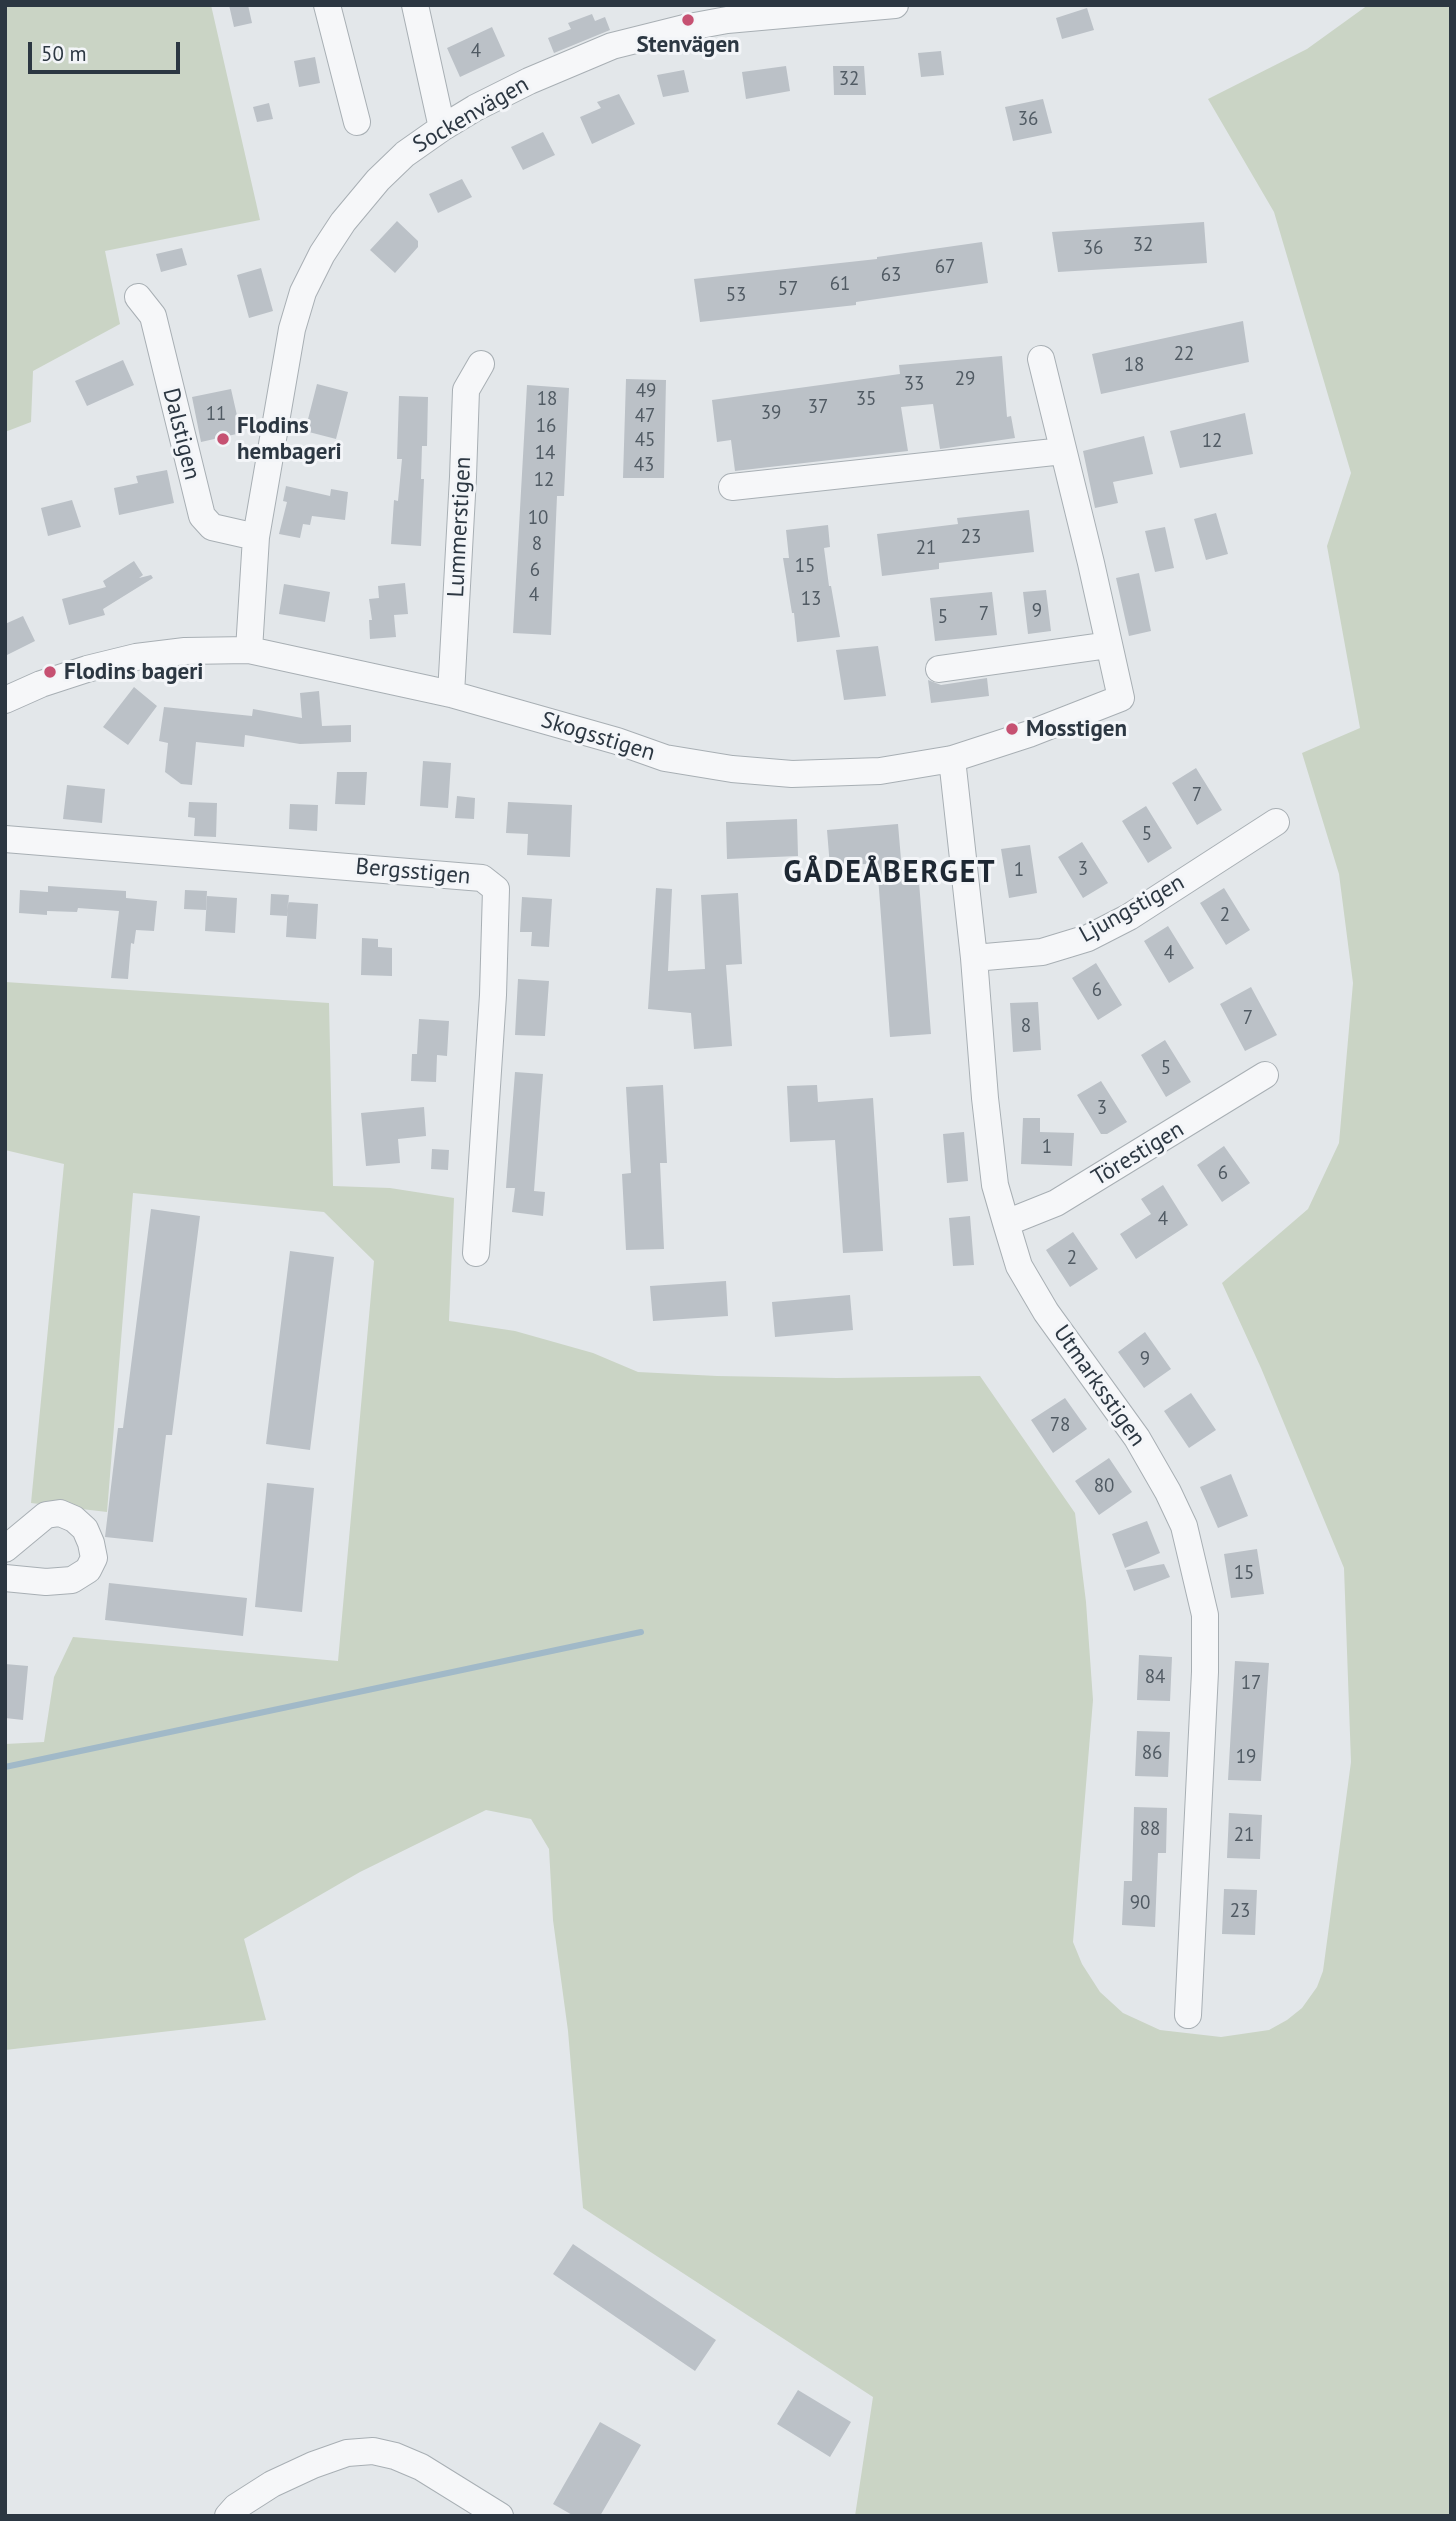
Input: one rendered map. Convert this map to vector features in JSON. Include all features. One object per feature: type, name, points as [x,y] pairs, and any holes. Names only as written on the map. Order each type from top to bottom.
[{"type":"street","points":[[327,5],[358,122]]},
{"type":"street","points":[[415,5],[442,128]]},
{"type":"street","name":"Sockenvägen","points":[[249,650],[256,537],[292,329],[303,292],[329,243],[378,180],[405,154],[442,128],[529,81],[612,46],[727,20],[895,5]]},
{"type":"street","name":"Dalstigen","points":[[138,297],[153,316],[202,516],[212,527],[256,537]]},
{"type":"street","points":[[952,759],[1029,734],[1121,698],[1041,359]]},
{"type":"street","name":"Lummerstigen","points":[[451,694],[466,390],[481,364]]},
{"type":"street","points":[[732,487],[1063,451]]},
{"type":"street","points":[[939,669],[1110,645]]},
{"type":"street","points":[[5,700],[52,680],[136,657],[185,651],[249,650]]},
{"type":"street","name":"Skogsstigen","points":[[249,650],[451,694],[617,741],[665,758],[732,769],[826,774],[880,771],[952,759]]},
{"type":"street","name":"Utmarksstigen","points":[[952,759],[995,1185],[1006,1223],[1019,1266],[1046,1312],[1137,1438],[1168,1492],[1184,1526],[1205,1615],[1205,1672],[1188,2015]]},
{"type":"street","name":"Ljungstigen","points":[[974,958],[1042,952],[1088,938],[1129,917],[1276,822]]},
{"type":"street","name":"Bergsstigen","points":[[5,839],[482,878],[496,889],[493,995],[476,1253]]},
{"type":"street","name":"Törestigen","points":[[1006,1223],[1056,1203],[1265,1076]]},
{"type":"street","points":[[5,1549],[46,1515],[60,1513],[74,1519],[85,1529],[92,1543],[93,1558],[88,1570],[72,1580],[46,1582],[5,1577]]},
{"type":"street","points":[[228,2516],[236,2507],[272,2484],[313,2465],[347,2453],[373,2451],[395,2456],[421,2467],[500,2516]]},
{"type":"green space","points":[[5,5],[211,5],[260,220],[105,251],[120,324],[33,371],[31,422],[5,432]]},
{"type":"green space","points":[[1368,5],[1451,5],[1451,2516],[855,2516],[873,2397],[583,2208],[568,2031],[553,1920],[549,1849],[531,1819],[486,1810],[360,1872],[244,1939],[266,2020],[5,2050],[5,1744],[44,1742],[54,1677],[73,1637],[338,1661],[374,1261],[324,1212],[133,1193],[107,1512],[31,1503],[64,1164],[5,1150],[5,982],[329,1003],[333,1186],[390,1188],[454,1198],[449,1321],[515,1331],[593,1353],[638,1372],[837,1378],[980,1376],[1075,1513],[1086,1602],[1093,1700],[1073,1942],[1082,1964],[1100,1992],[1123,2013],[1160,2030],[1221,2037],[1269,2030],[1287,2020],[1302,2008],[1317,1987],[1323,1971],[1351,1762],[1344,1568],[1261,1368],[1222,1283],[1308,1209],[1339,1143],[1353,983],[1339,874],[1302,753],[1360,728],[1327,546],[1351,473],[1274,212],[1208,99],[1307,49]]},
{"type":"building","points":[[229,5],[248,5],[252,23],[234,27]]},
{"type":"building","points":[[1087,8],[1094,30],[1062,39],[1056,18]]},
{"type":"building","points":[[592,14],[595,21],[605,17],[610,30],[554,53],[548,38],[571,29],[568,23]]},
{"type":"building","points":[[492,27],[505,56],[460,77],[447,48]]},
{"type":"building","points":[[941,51],[944,75],[921,77],[918,53]]},
{"type":"building","points":[[315,57],[320,83],[299,87],[294,61]]},
{"type":"building","points":[[786,66],[790,91],[746,99],[742,72]]},
{"type":"building","points":[[833,66],[864,66],[866,95],[834,95]]},
{"type":"building","points":[[684,70],[689,92],[663,97],[657,75]]},
{"type":"building","points":[[619,94],[635,124],[592,144],[580,117],[601,108],[597,102]]},
{"type":"building","points":[[1043,99],[1052,133],[1013,141],[1005,107]]},
{"type":"building","points":[[269,103],[273,119],[257,122],[253,107]]},
{"type":"building","points":[[543,132],[555,155],[523,170],[511,147]]},
{"type":"building","points":[[462,179],[472,197],[438,213],[429,194]]},
{"type":"building","points":[[397,221],[418,241],[418,247],[395,273],[370,250]]},
{"type":"building","points":[[1204,222],[1207,263],[1058,272],[1052,232]]},
{"type":"building","points":[[982,242],[988,283],[856,302],[856,305],[700,322],[694,279],[877,259]]},
{"type":"building","points":[[182,248],[187,265],[161,272],[156,254]]},
{"type":"building","points":[[261,268],[273,311],[249,318],[237,275]]},
{"type":"building","points":[[1243,321],[1249,362],[1101,394],[1092,354]]},
{"type":"building","points":[[1002,356],[1007,417],[1011,416],[1015,438],[940,449],[933,404],[901,407],[908,451],[735,471],[731,440],[717,442],[712,400],[900,374],[899,365]]},
{"type":"building","points":[[123,360],[134,385],[87,406],[75,381]]},
{"type":"building","points":[[626,379],[666,380],[664,478],[623,478]]},
{"type":"building","points":[[317,384],[348,392],[336,439],[305,431]]},
{"type":"building","points":[[527,385],[569,388],[564,496],[557,496],[551,635],[513,633]]},
{"type":"building","points":[[231,389],[241,433],[201,442],[192,397]]},
{"type":"building","points":[[399,396],[428,397],[427,446],[422,446],[421,479],[424,479],[421,546],[391,544],[394,500],[398,501],[402,459],[397,459]]},
{"type":"building","points":[[1245,413],[1253,454],[1180,468],[1170,431]]},
{"type":"building","points":[[1144,436],[1153,474],[1113,482],[1118,503],[1095,508],[1083,451]]},
{"type":"building","points":[[167,470],[174,503],[119,515],[114,488],[138,483],[136,476]]},
{"type":"building","points":[[286,486],[330,496],[331,489],[348,492],[345,520],[312,516],[310,525],[303,524],[300,538],[279,534],[287,502],[283,501]]},
{"type":"building","points":[[72,500],[81,527],[48,536],[41,508]]},
{"type":"building","points":[[1029,510],[1034,552],[939,563],[939,569],[882,576],[877,534],[958,524],[957,518]]},
{"type":"building","points":[[1216,513],[1228,554],[1206,560],[1194,519]]},
{"type":"building","points":[[828,525],[830,547],[824,548],[840,637],[797,642],[783,558],[789,558],[786,530]]},
{"type":"building","points":[[1165,527],[1174,568],[1155,572],[1145,531]]},
{"type":"building","points":[[134,561],[143,575],[139,578],[151,575],[153,578],[103,609],[105,615],[69,625],[62,599],[106,587],[103,581]]},
{"type":"building","points":[[1139,573],[1151,631],[1129,636],[1116,578]]},
{"type":"building","points":[[405,583],[408,614],[394,615],[396,637],[370,639],[369,620],[372,620],[369,599],[379,598],[378,586]]},
{"type":"building","points":[[284,584],[330,592],[325,622],[279,614]]},
{"type":"building","points":[[1046,590],[1051,631],[1028,634],[1023,592]]},
{"type":"building","points":[[992,592],[997,635],[935,641],[930,598]]},
{"type":"building","points":[[23,616],[35,641],[5,656],[5,624]]},
{"type":"building","points":[[878,646],[886,696],[844,700],[836,650]]},
{"type":"building","points":[[987,678],[989,696],[931,703],[928,680],[941,685]]},
{"type":"building","points":[[134,687],[157,706],[128,745],[103,727]]},
{"type":"building","points":[[319,691],[322,726],[351,725],[351,742],[300,744],[245,735],[244,747],[196,742],[192,785],[181,784],[165,772],[168,743],[159,741],[164,707],[252,716],[253,709],[302,718],[300,693]]},
{"type":"building","points":[[423,761],[451,763],[448,808],[420,806]]},
{"type":"building","points":[[1196,768],[1222,810],[1197,825],[1172,783]]},
{"type":"building","points":[[337,772],[367,772],[365,805],[335,804]]},
{"type":"building","points":[[67,785],[105,789],[102,823],[63,819]]},
{"type":"building","points":[[457,796],[475,798],[474,819],[455,818]]},
{"type":"building","points":[[189,802],[217,803],[216,837],[194,836],[195,818],[188,817]]},
{"type":"building","points":[[508,802],[572,805],[570,857],[527,855],[528,834],[506,833]]},
{"type":"building","points":[[290,804],[318,805],[317,831],[289,829]]},
{"type":"building","points":[[1146,806],[1172,848],[1148,863],[1122,821]]},
{"type":"building","points":[[797,819],[798,856],[727,859],[726,822]]},
{"type":"building","points":[[898,824],[903,883],[919,882],[931,1034],[890,1037],[877,863],[830,867],[827,830]]},
{"type":"building","points":[[1082,842],[1108,883],[1083,898],[1058,857]]},
{"type":"building","points":[[1030,845],[1037,893],[1009,898],[1001,849]]},
{"type":"building","points":[[48,886],[126,891],[126,898],[157,901],[154,931],[136,930],[134,944],[131,943],[128,979],[111,978],[119,911],[78,908],[77,912],[47,911],[47,915],[19,913],[20,890],[48,892]]},
{"type":"building","points":[[656,888],[672,889],[668,971],[705,969],[701,895],[738,893],[742,964],[726,965],[732,1046],[694,1049],[691,1013],[648,1009]]},
{"type":"building","points":[[1224,888],[1250,930],[1226,945],[1200,903]]},
{"type":"building","points":[[185,890],[207,891],[206,910],[184,909]]},
{"type":"building","points":[[271,894],[289,895],[287,916],[270,915]]},
{"type":"building","points":[[207,896],[237,898],[235,933],[205,931]]},
{"type":"building","points":[[522,897],[552,899],[549,947],[531,946],[532,932],[520,932]]},
{"type":"building","points":[[288,902],[318,904],[316,939],[286,937]]},
{"type":"building","points":[[1168,926],[1194,968],[1169,983],[1144,941]]},
{"type":"building","points":[[362,938],[378,939],[378,947],[392,948],[392,976],[361,975]]},
{"type":"building","points":[[1096,963],[1122,1005],[1098,1020],[1072,978]]},
{"type":"building","points":[[518,979],[549,981],[545,1036],[515,1035]]},
{"type":"building","points":[[1251,987],[1277,1035],[1245,1051],[1220,1004]]},
{"type":"building","points":[[1038,1002],[1041,1050],[1013,1052],[1010,1003]]},
{"type":"building","points":[[419,1019],[449,1021],[447,1056],[437,1055],[436,1082],[411,1081],[412,1054],[417,1054]]},
{"type":"building","points":[[1165,1040],[1191,1082],[1166,1097],[1141,1055]]},
{"type":"building","points":[[515,1072],[543,1074],[534,1191],[545,1192],[543,1216],[512,1212],[515,1188],[506,1188]]},
{"type":"building","points":[[1101,1081],[1127,1122],[1107,1134],[1101,1134],[1077,1095]]},
{"type":"building","points":[[663,1085],[667,1163],[660,1163],[664,1249],[626,1250],[622,1174],[631,1173],[626,1087]]},
{"type":"building","points":[[817,1085],[818,1102],[873,1098],[883,1251],[843,1253],[835,1140],[790,1142],[787,1086]]},
{"type":"building","points":[[424,1107],[426,1136],[398,1139],[400,1163],[366,1166],[361,1113]]},
{"type":"building","points":[[1023,1118],[1040,1118],[1040,1132],[1074,1133],[1072,1166],[1021,1164]]},
{"type":"building","points":[[964,1132],[968,1181],[947,1183],[943,1134]]},
{"type":"building","points":[[1224,1146],[1250,1183],[1222,1202],[1197,1165]]},
{"type":"building","points":[[432,1149],[449,1150],[448,1170],[431,1169]]},
{"type":"building","points":[[1163,1185],[1188,1225],[1136,1259],[1120,1234],[1151,1214],[1141,1199]]},
{"type":"building","points":[[151,1209],[200,1216],[172,1435],[166,1435],[153,1542],[105,1537],[118,1428],[123,1428]]},
{"type":"building","points":[[970,1216],[974,1265],[953,1266],[949,1218]]},
{"type":"building","points":[[1073,1232],[1098,1269],[1070,1287],[1046,1250]]},
{"type":"building","points":[[290,1251],[334,1257],[310,1450],[266,1444]]},
{"type":"building","points":[[726,1281],[728,1316],[653,1321],[650,1286]]},
{"type":"building","points":[[850,1295],[853,1330],[775,1337],[772,1302]]},
{"type":"building","points":[[1145,1332],[1171,1369],[1144,1388],[1118,1352]]},
{"type":"building","points":[[1191,1393],[1216,1430],[1189,1448],[1164,1411]]},
{"type":"building","points":[[1065,1398],[1087,1429],[1053,1453],[1031,1420]]},
{"type":"building","points":[[1109,1458],[1132,1492],[1099,1515],[1075,1481]]},
{"type":"building","points":[[1231,1474],[1248,1516],[1218,1528],[1200,1487]]},
{"type":"building","points":[[267,1483],[314,1488],[302,1612],[255,1607]]},
{"type":"building","points":[[1147,1521],[1160,1553],[1125,1568],[1112,1534]]},
{"type":"building","points":[[1257,1549],[1264,1594],[1231,1598],[1224,1554]]},
{"type":"building","points":[[1164,1564],[1170,1577],[1134,1591],[1126,1570]]},
{"type":"building","points":[[109,1583],[247,1598],[243,1636],[105,1620]]},
{"type":"building","points":[[1139,1655],[1172,1657],[1170,1701],[1137,1700]]},
{"type":"building","points":[[1235,1661],[1269,1663],[1261,1781],[1228,1780]]},
{"type":"building","points":[[5,1664],[28,1666],[23,1720],[5,1718]]},
{"type":"building","points":[[1137,1731],[1170,1732],[1168,1777],[1135,1776]]},
{"type":"building","points":[[1134,1807],[1167,1808],[1166,1853],[1158,1853],[1155,1927],[1122,1925],[1124,1881],[1132,1881]]},
{"type":"building","points":[[1229,1813],[1262,1815],[1260,1859],[1227,1858]]},
{"type":"building","points":[[1224,1889],[1257,1890],[1255,1935],[1222,1934]]},
{"type":"building","points":[[573,2244],[716,2340],[695,2371],[553,2274]]},
{"type":"building","points":[[798,2390],[851,2422],[830,2457],[777,2424]]},
{"type":"building","points":[[600,2422],[641,2445],[600,2516],[574,2516],[553,2504]]},
{"type":"waterway","points":[[5,1767],[641,1632]]},
{"type":"place","name":"Stenvägen","points":[[688,20]]},
{"type":"place","name":"Flodins hembageri","points":[[223,439]]},
{"type":"place","name":"Flodins bageri","points":[[50,672]]},
{"type":"place","name":"Mosstigen","points":[[1012,729]]},
{"type":"district","name":"GÅDEÅBERGET","points":[[890,873]]}]
